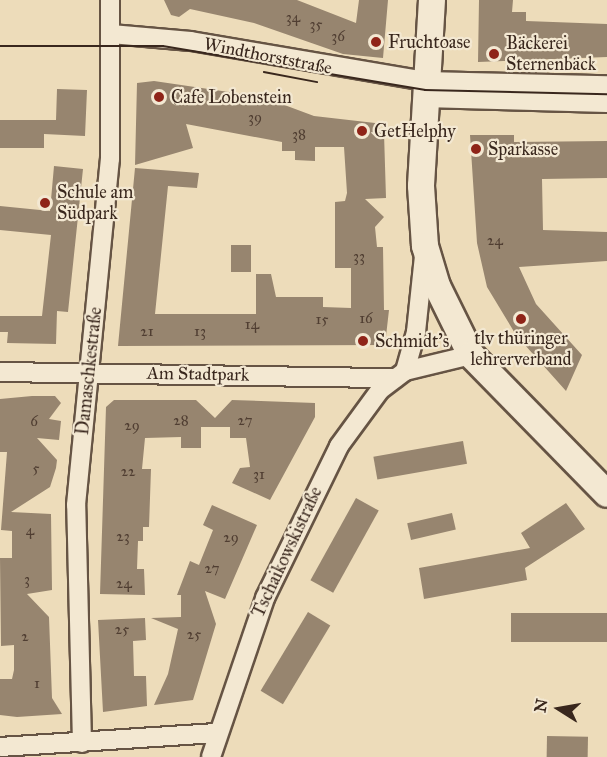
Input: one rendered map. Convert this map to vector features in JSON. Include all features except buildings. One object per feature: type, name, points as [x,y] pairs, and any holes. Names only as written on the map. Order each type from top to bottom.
[{"type":"street","name":"Damaschkestraße","points":[[82,743],[76,505],[110,159],[110,0]]},
{"type":"street","name":"Tschaikowskistraße","points":[[211,757],[246,644],[305,509],[360,414],[400,374],[416,332],[425,246],[424,89],[432,0]]},
{"type":"street","name":"Windthorststraße","points":[[111,34],[191,41],[424,89]]},
{"type":"street","points":[[424,89],[607,85]]},
{"type":"street","points":[[424,89],[607,103]]},
{"type":"street","name":"Tschaikowskistraße","points":[[425,246],[449,318],[471,354],[607,494]]},
{"type":"street","points":[[400,374],[471,354]]},
{"type":"street","name":"Am Stadtpark","points":[[0,372],[400,374]]},
{"type":"street","points":[[0,747],[217,733]]},
{"type":"tram line","points":[[0,46],[163,46],[425,90],[607,94]]},
{"type":"tram line","points":[[264,72],[317,82]]},
{"type":"place","name":"Fruchtoase","points":[[376,42]]},
{"type":"place","name":"Bäckerei Sternenbäck","points":[[494,54]]},
{"type":"place","name":"Cafe Lobenstein","points":[[159,97]]},
{"type":"place","name":"GetHelphy","points":[[362,131]]},
{"type":"place","name":"Sparkasse","points":[[476,149]]},
{"type":"place","name":"Schule am Südpark","points":[[45,203]]},
{"type":"place","name":"tlv thüringer lehrerverband","points":[[521,319]]},
{"type":"place","name":"Schmidt's","points":[[363,341]]}]
